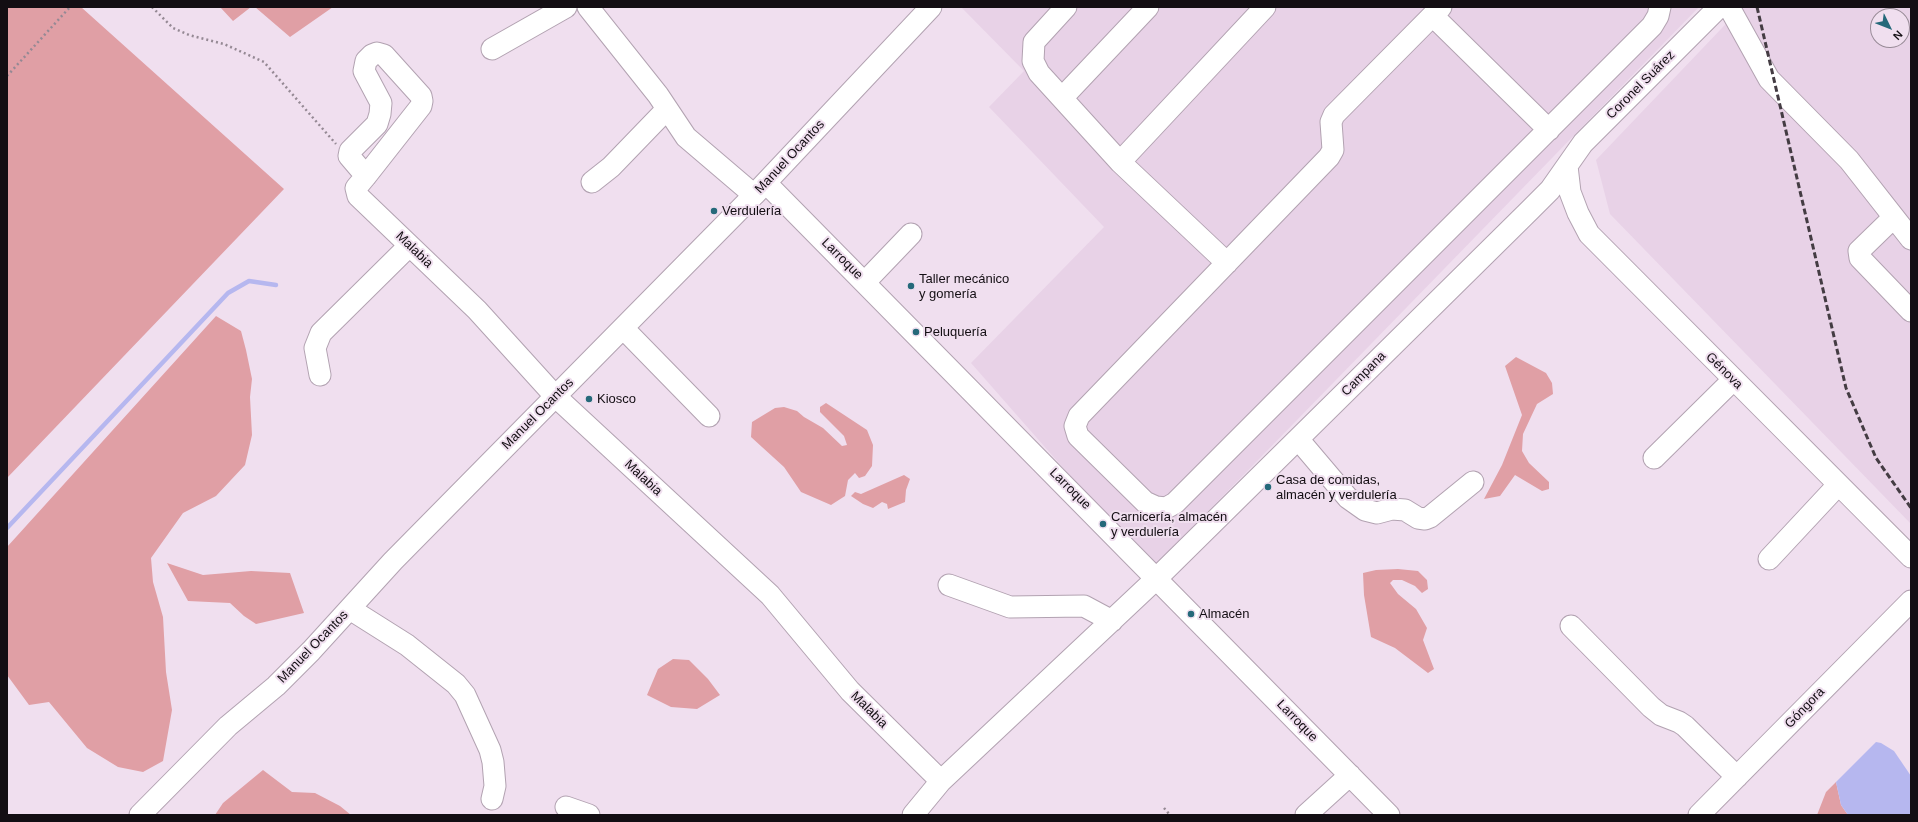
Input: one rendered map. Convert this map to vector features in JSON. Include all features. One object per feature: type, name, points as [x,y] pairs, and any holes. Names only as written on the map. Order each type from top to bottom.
[{"type":"street","points":[[492,49],[566,7]]},
{"type":"street","name":"Manuel Ocantos","points":[[140,815],[228,726],[276,686],[394,561],[760,189],[931,7]]},
{"type":"street","points":[[1066,7],[1034,42],[1032,47],[1033,61],[1040,73],[1120,162],[1227,263]]},
{"type":"street","points":[[1062,98],[1148,7]]},
{"type":"street","points":[[1120,162],[1265,7]]},
{"type":"street","points":[[1549,130],[1437,11],[1334,116],[1331,122],[1333,150],[1329,157],[1079,416],[1075,426],[1078,436],[1145,502],[1156,507],[1166,508],[1175,503],[1549,130],[1652,26],[1658,16],[1660,7]]},
{"type":"street","name":"Coronel Suárez","points":[[1567,166],[1583,143],[1719,7]]},
{"type":"street","points":[[1729,7],[1769,79],[1839,148],[1911,239]]},
{"type":"street","name":"Larroque","points":[[591,8],[668,109],[686,137],[760,189],[865,282],[1389,815]]},
{"type":"street","name":"Malabia","points":[[351,160],[349,156],[350,151],[377,124],[380,114],[381,103],[364,71],[366,61],[372,55],[377,53],[384,55],[421,96],[422,101],[420,106],[356,188],[358,196],[477,310],[555,396],[770,595],[850,691],[942,781]]},
{"type":"street","points":[[592,182],[668,109]]},
{"type":"street","points":[[351,160],[366,176]]},
{"type":"street","name":"Génova","points":[[1567,166],[1570,192],[1578,213],[1589,234],[1911,557]]},
{"type":"street","name":"Campana","points":[[913,815],[942,781],[1157,578],[1530,210],[1550,190],[1567,166]]},
{"type":"street","points":[[1893,218],[1859,251],[1860,258],[1911,311]]},
{"type":"street","points":[[865,282],[911,234]]},
{"type":"street","points":[[320,375],[315,348],[321,333],[409,246]]},
{"type":"street","points":[[623,328],[709,416]]},
{"type":"street","points":[[1654,458],[1733,380]]},
{"type":"street","points":[[1298,439],[1348,498],[1365,510],[1377,512],[1392,509],[1405,510],[1418,518],[1425,519],[1430,517],[1473,482]]},
{"type":"street","points":[[1769,559],[1838,485]]},
{"type":"street","points":[[949,585],[1010,607],[1080,606],[1112,621]]},
{"type":"street","name":"Góngora","points":[[1700,815],[1911,601]]},
{"type":"street","points":[[350,609],[407,645],[456,684],[465,695],[491,756],[495,786],[492,799]]},
{"type":"street","points":[[1571,626],[1651,707],[1661,715],[1685,726],[1737,777]]},
{"type":"street","points":[[1306,815],[1350,775]]},
{"type":"street","points":[[566,807],[589,815]]},
{"type":"path","points":[[7,76],[70,7]]},
{"type":"path","points":[[152,7],[173,28],[184,33],[224,44],[264,62],[351,160]]},
{"type":"path","points":[[1164,808],[1170,815]]},
{"type":"shaded area","points":[[7,7],[81,7],[284,189],[7,478]]},
{"type":"shaded area","points":[[220,7],[251,7],[233,21]]},
{"type":"shaded area","points":[[255,7],[333,7],[290,37]]},
{"type":"shaded area","points":[[961,7],[1699,7],[1152,569],[971,363],[1104,227],[989,107],[1024,71]]},
{"type":"shaded area","points":[[1742,7],[1911,7],[1911,524],[1610,214],[1596,160]]},
{"type":"shaded area","points":[[216,316],[241,331],[252,379],[250,397],[252,435],[245,465],[216,496],[183,513],[151,558],[153,582],[163,617],[166,672],[172,710],[163,761],[143,772],[118,767],[87,748],[49,702],[29,705],[7,675],[7,547]]},
{"type":"shaded area","points":[[1516,357],[1546,373],[1552,383],[1553,394],[1537,404],[1523,434],[1522,451],[1529,463],[1549,482],[1549,489],[1542,491],[1515,475],[1500,496],[1484,499],[1502,465],[1522,415],[1505,366]]},
{"type":"shaded area","points":[[826,403],[867,430],[873,445],[872,466],[865,476],[859,478],[855,473],[848,480],[845,496],[831,505],[801,492],[784,467],[751,437],[752,422],[775,408],[784,407],[797,411],[823,428],[842,446],[847,445],[844,436],[820,412],[820,407]]},
{"type":"shaded area","points":[[904,475],[910,479],[906,490],[905,502],[888,509],[887,504],[882,502],[873,508],[863,504],[851,496],[855,492],[861,494]]},
{"type":"shaded area","points":[[167,563],[203,575],[251,571],[290,573],[304,613],[256,624],[244,616],[230,603],[188,601]]},
{"type":"shaded area","points":[[1398,569],[1418,571],[1427,580],[1428,589],[1422,593],[1415,586],[1402,580],[1393,580],[1390,583],[1398,594],[1416,609],[1427,628],[1423,640],[1434,669],[1428,673],[1395,648],[1371,637],[1364,595],[1363,573],[1376,570]]},
{"type":"shaded area","points":[[673,659],[689,660],[708,679],[720,695],[697,709],[671,707],[647,695],[658,669]]},
{"type":"shaded area","points":[[263,770],[292,792],[315,793],[340,806],[351,815],[215,815],[223,803]]},
{"type":"shaded area","points":[[1836,782],[1841,805],[1848,815],[1817,815],[1826,792]]},
{"type":"water","points":[[1876,742],[1881,743],[1894,751],[1911,776],[1911,815],[1848,815],[1841,805],[1836,782]]},
{"type":"waterway","points":[[7,528],[228,293],[249,281],[276,285]]},
{"type":"railway","points":[[1757,7],[1846,388],[1876,458],[1911,508]]},
{"type":"place","name":"Verdulería","points":[[714,211]]},
{"type":"place","name":"Taller mecánico y gomería","points":[[911,286]]},
{"type":"place","name":"Peluquería","points":[[916,332]]},
{"type":"place","name":"Kiosco","points":[[589,399]]},
{"type":"place","name":"Casa de comidas, almacén y verdulería","points":[[1268,487]]},
{"type":"place","name":"Carnicería, almacén y verdulería","points":[[1103,524]]},
{"type":"place","name":"Almacén","points":[[1191,614]]}]
